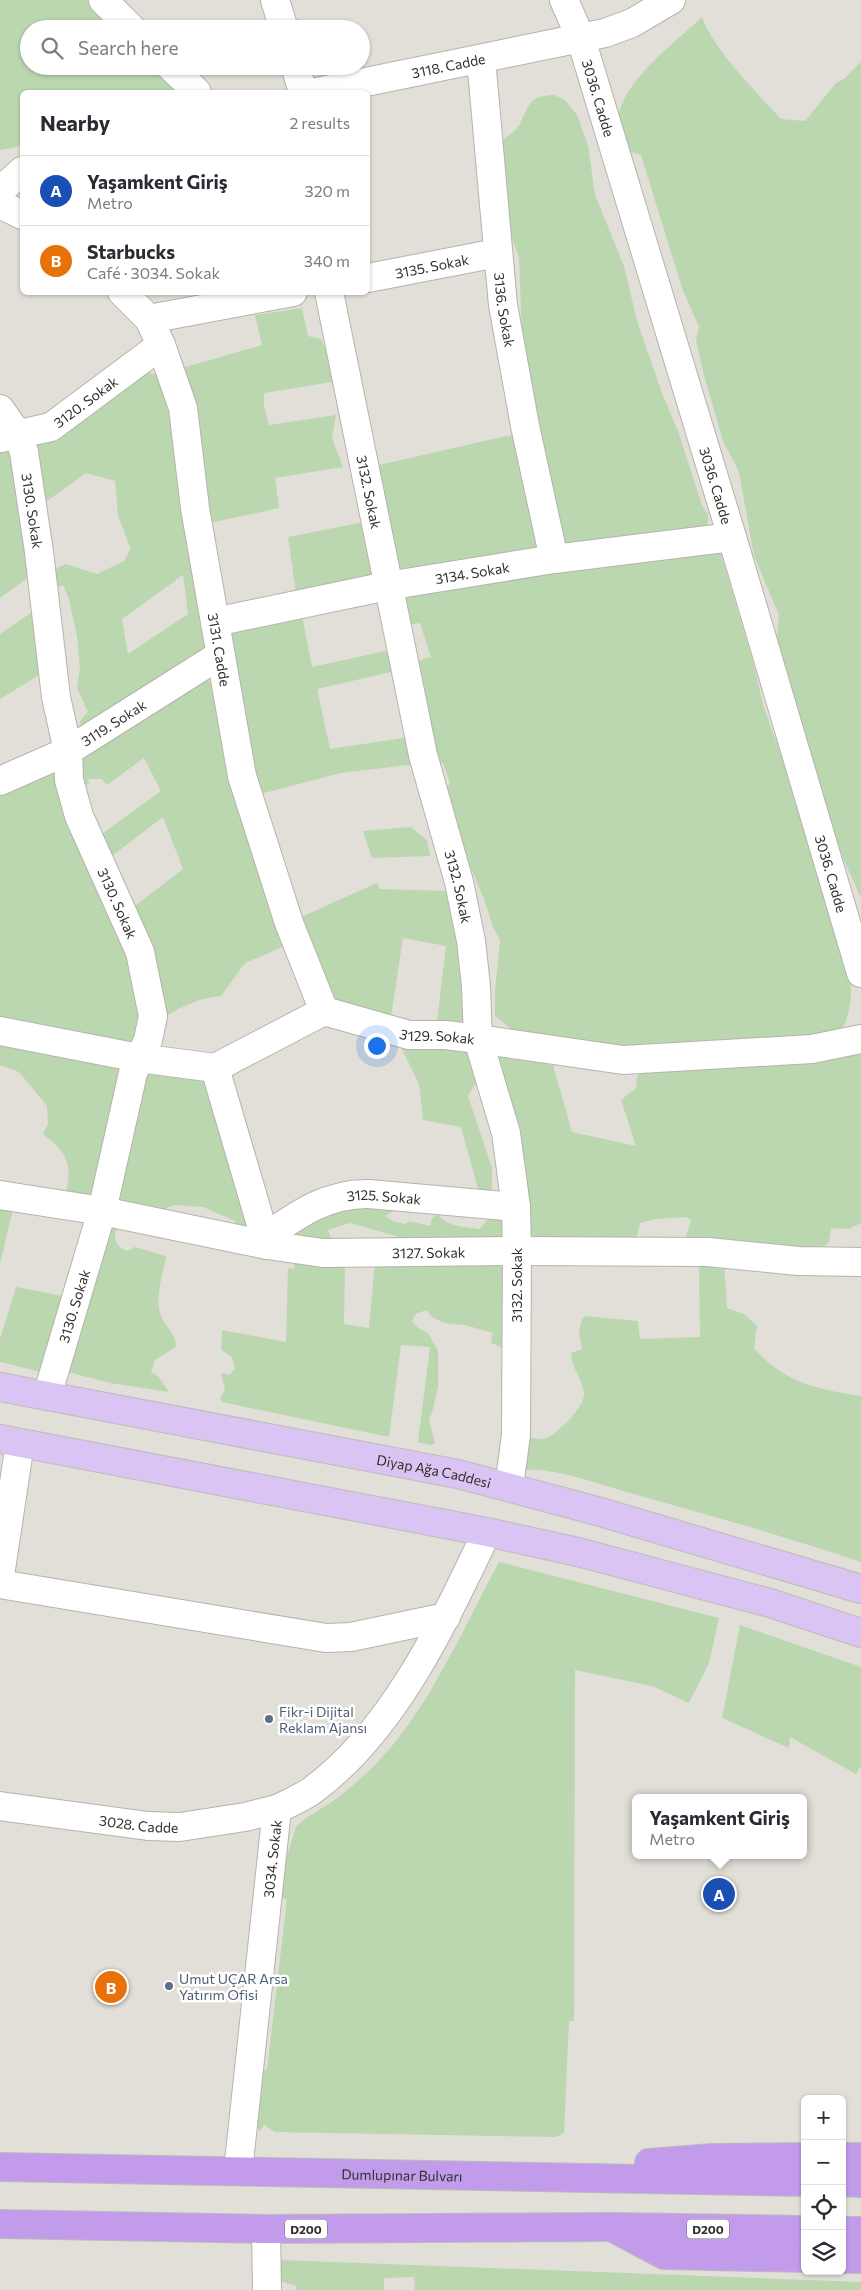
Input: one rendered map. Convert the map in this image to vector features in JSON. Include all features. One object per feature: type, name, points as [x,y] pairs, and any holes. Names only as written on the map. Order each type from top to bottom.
[{"type":"highway","points":[[577,2177],[608,2165],[712,2158],[801,2157]]},
{"type":"highway","points":[[846,2157],[861,2157]]},
{"type":"highway","name":"Dumlupınar Bulvarı","points":[[0,2167],[801,2182]]},
{"type":"highway","points":[[846,2182],[861,2183]]},
{"type":"highway","name":"D200","points":[[0,2224],[266,2229],[612,2227],[801,2230]]},
{"type":"highway","points":[[612,2227],[664,2255],[801,2258]]},
{"type":"highway","points":[[846,2231],[861,2231]]},
{"type":"highway","points":[[846,2259],[861,2259]]},
{"type":"main road","name":"Diyap Ağa Caddesi","points":[[0,1387],[458,1474],[752,1555],[861,1589]]},
{"type":"main road","points":[[10,1441],[487,1532],[578,1552],[761,1601],[861,1633]]},
{"type":"street","points":[[103,0],[123,20]]},
{"type":"street","points":[[275,0],[281,20]]},
{"type":"street","name":"3036. Cadde","points":[[564,0],[581,39],[732,537],[861,973]]},
{"type":"street","name":"3118. Cadde","points":[[326,90],[605,34],[632,23],[671,0]]},
{"type":"street","name":"3136. Sokak","points":[[481,59],[503,306],[554,559]]},
{"type":"street","points":[[179,75],[194,90]]},
{"type":"street","points":[[298,75],[302,90]]},
{"type":"street","points":[[0,191],[20,173]]},
{"type":"street","points":[[0,204],[20,214]]},
{"type":"street","name":"3135. Sokak","points":[[370,278],[497,253]]},
{"type":"street","name":"3131. Cadde","points":[[125,295],[149,319],[161,345],[183,408],[195,508],[242,776],[289,923],[324,1011]]},
{"type":"street","points":[[149,319],[277,295]]},
{"type":"street","name":"3132. Sokak","points":[[330,295],[387,586],[423,755],[459,882],[471,941],[476,986],[478,1039],[506,1133],[516,1207],[517,1250],[516,1435],[509,1487]]},
{"type":"street","name":"3120. Sokak","points":[[8,436],[51,427],[161,345]]},
{"type":"street","name":"3130. Sokak","points":[[0,409],[8,436],[24,452],[39,552],[56,697],[68,751],[69,780],[79,816],[140,952],[153,1016],[148,1040],[133,1073],[102,1211],[47,1396]]},
{"type":"street","name":"3134. Sokak","points":[[215,622],[387,586],[554,559],[732,537]]},
{"type":"street","name":"3119. Sokak","points":[[0,780],[68,751],[220,655]]},
{"type":"street","points":[[0,1031],[139,1058],[215,1068],[324,1011]]},
{"type":"street","name":"3129. Sokak","points":[[324,1011],[409,1035],[446,1035],[623,1060],[812,1049],[861,1039]]},
{"type":"street","points":[[215,1068],[266,1242]]},
{"type":"street","name":"3125. Sokak","points":[[266,1242],[312,1206],[346,1195],[369,1194],[516,1207]]},
{"type":"street","name":"3127. Sokak","points":[[0,1195],[102,1211],[337,1254],[517,1250],[708,1252],[798,1261],[861,1262]]},
{"type":"street","points":[[0,1576],[10,1441]]},
{"type":"street","name":"3034. Sokak","points":[[238,2171],[277,1809],[314,1790],[353,1753],[392,1705],[424,1656],[446,1617],[487,1532]]},
{"type":"street","points":[[0,1584],[326,1638],[351,1637],[446,1617]]},
{"type":"street","name":"3028. Cadde","points":[[0,1806],[148,1826],[180,1827],[245,1817],[277,1809]]},
{"type":"street","points":[[266,2229],[267,2290]]},
{"type":"green space","points":[[0,0],[93,0],[114,20],[20,20],[20,75],[171,75],[186,90],[20,90],[20,146],[0,150]]},
{"type":"green space","points":[[702,17],[716,44],[726,57],[781,119],[805,121],[836,83],[845,78],[861,62],[861,898],[842,856],[800,728],[777,638],[779,615],[754,556],[739,472],[723,441],[703,372],[696,341],[699,327],[682,288],[641,155],[628,151],[618,129],[620,111],[626,95],[637,80],[663,52]]},
{"type":"green space","points":[[554,95],[565,100],[577,115],[588,145],[595,195],[624,266],[637,321],[662,393],[678,431],[702,505],[708,515],[708,526],[702,530],[575,549],[561,542],[522,337],[519,257],[508,227],[502,140],[518,127],[531,103],[539,97]]},
{"type":"green space","points":[[302,308],[308,336],[321,339],[333,364],[332,382],[264,393],[264,405],[269,425],[336,415],[332,438],[343,467],[275,478],[279,508],[205,524],[182,368],[262,345],[255,315]]},
{"type":"green space","points":[[144,371],[162,376],[176,406],[205,647],[195,657],[86,729],[79,722],[88,712],[77,688],[80,668],[77,637],[69,599],[63,585],[56,588],[52,570],[66,564],[97,574],[124,561],[131,549],[118,516],[115,481],[86,473],[40,506],[33,448],[37,441]],"holes":[[[183,575],[188,614],[128,654],[122,619]]]},
{"type":"green space","points":[[515,434],[543,550],[400,575],[370,467]]},
{"type":"green space","points":[[6,446],[18,475],[15,492],[29,577],[0,598],[0,452]]},
{"type":"green space","points":[[364,522],[374,577],[296,593],[288,537]]},
{"type":"green space","points":[[701,546],[721,554],[753,662],[764,708],[787,771],[851,972],[851,999],[844,1024],[835,1039],[646,1050],[515,1032],[495,1016],[495,990],[500,940],[493,927],[484,899],[462,847],[444,791],[450,783],[443,763],[433,765],[414,662],[431,657],[420,623],[406,625],[403,605],[407,593]]},
{"type":"green space","points":[[37,609],[44,672],[0,699],[0,634]]},
{"type":"green space","points":[[301,610],[312,667],[390,650],[391,672],[317,689],[330,749],[410,737],[416,764],[341,773],[260,794],[248,758],[223,631]]},
{"type":"green space","points":[[200,676],[211,682],[216,692],[287,945],[245,963],[221,996],[192,1003],[178,1009],[165,1017],[168,1025],[166,1026],[131,909],[183,869],[163,817],[108,859],[99,836],[161,791],[144,758],[107,785],[102,779],[88,779],[89,784],[84,786],[77,775],[80,752]]},
{"type":"green space","points":[[55,767],[115,915],[145,1015],[133,1044],[0,1020],[0,796]]},
{"type":"green space","points":[[411,827],[427,840],[430,856],[372,858],[363,831]]},
{"type":"green space","points":[[377,883],[380,889],[448,891],[464,952],[468,1010],[460,1024],[437,1021],[446,946],[403,938],[391,1017],[335,1001],[325,983],[301,917]]},
{"type":"green space","points":[[0,1038],[119,1061],[125,1075],[95,1192],[89,1198],[66,1192],[69,1173],[66,1159],[57,1147],[43,1134],[48,1125],[47,1106],[19,1072],[0,1065]]},
{"type":"green space","points":[[460,1045],[472,1055],[477,1081],[468,1096],[492,1168],[492,1196],[480,1196],[461,1127],[423,1120],[419,1084],[401,1047],[437,1049]]},
{"type":"green space","points":[[861,1052],[861,1223],[849,1229],[831,1228],[829,1242],[819,1252],[685,1238],[691,1221],[687,1217],[655,1219],[640,1223],[637,1236],[626,1242],[539,1239],[531,1235],[498,1057],[553,1065],[572,1132],[636,1146],[621,1100],[636,1088],[637,1076],[646,1069],[664,1072],[690,1066]]},
{"type":"green space","points":[[147,1069],[209,1077],[248,1227],[238,1229],[235,1221],[203,1207],[175,1205],[162,1210],[117,1203]]},
{"type":"green space","points":[[0,1203],[14,1205],[0,1264]]},
{"type":"green space","points":[[339,1206],[397,1209],[385,1216],[393,1221],[405,1224],[410,1221],[430,1226],[432,1218],[438,1214],[451,1224],[480,1229],[491,1215],[499,1217],[504,1223],[504,1238],[398,1246],[396,1236],[350,1223],[328,1230],[330,1236],[337,1242],[293,1241],[292,1229]]},
{"type":"green space","points":[[130,1223],[115,1231],[116,1241],[120,1247],[127,1251],[135,1247],[166,1256],[158,1302],[161,1316],[173,1334],[176,1347],[155,1360],[151,1372],[158,1376],[169,1392],[110,1383],[68,1372],[104,1229]]},
{"type":"green space","points":[[504,1258],[506,1349],[491,1343],[493,1333],[465,1325],[444,1323],[432,1317],[426,1310],[416,1314],[412,1321],[418,1328],[428,1333],[438,1351],[438,1387],[429,1420],[435,1443],[431,1445],[418,1442],[430,1347],[401,1345],[389,1437],[222,1402],[220,1398],[225,1390],[221,1373],[230,1375],[235,1368],[231,1356],[221,1350],[222,1330],[286,1342],[288,1269],[295,1268],[293,1261],[345,1263],[344,1324],[369,1328],[375,1261]]},
{"type":"green space","points":[[724,1260],[727,1308],[744,1314],[757,1326],[754,1348],[765,1360],[789,1377],[802,1382],[830,1391],[861,1396],[861,1562],[578,1478],[538,1470],[526,1470],[523,1461],[525,1437],[544,1439],[549,1437],[569,1420],[583,1399],[583,1387],[573,1364],[571,1353],[582,1349],[579,1331],[582,1319],[585,1316],[638,1321],[640,1339],[700,1337],[699,1262]]},
{"type":"green space","points":[[16,1287],[69,1297],[41,1372],[0,1362],[0,1339]]},
{"type":"green space","points":[[499,1562],[719,1618],[709,1663],[689,1703],[652,1686],[575,1670],[574,2021],[569,2021],[564,2133],[556,2137],[275,2132],[264,2125],[260,2131],[250,2121],[254,2069],[267,2070],[287,1899],[274,1897],[296,1827],[357,1782],[392,1746],[423,1703],[450,1657]]},
{"type":"green space","points":[[740,1625],[861,1667],[861,1766],[856,1774],[790,1737],[789,1748],[722,1718]]},
{"type":"green space","points":[[282,2260],[861,2282],[861,2290],[415,2290],[414,2277],[384,2278],[384,2290],[296,2290],[296,2286],[280,2281],[277,2266]]},
{"type":"place","name":"Fikr-i Dijital Reklam Ajansı","points":[[269,1719]]},
{"type":"place","name":"Yaşamkent Giriş","points":[[719,1894]]},
{"type":"place","name":"Umut UÇAR Arsa Yatırım Ofisi","points":[[169,1986]]},
{"type":"place","name":"Starbucks","points":[[111,1987]]}]
